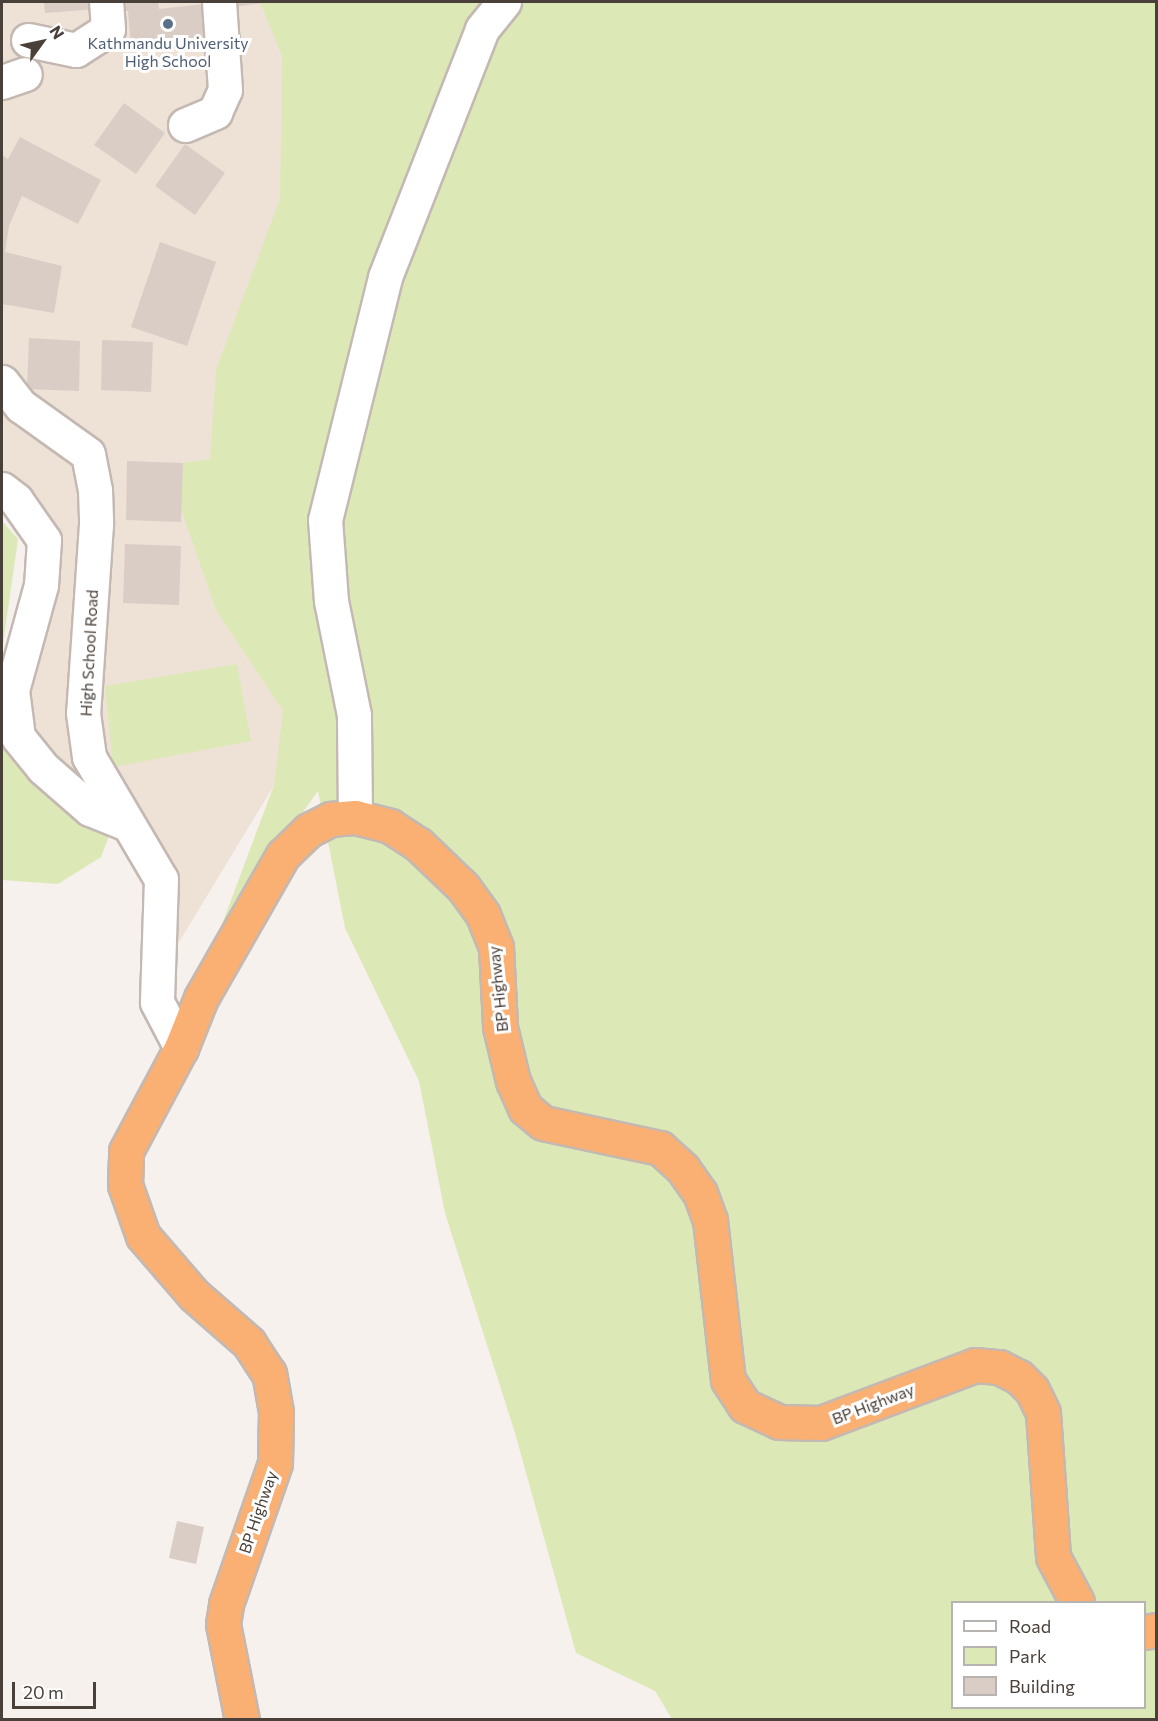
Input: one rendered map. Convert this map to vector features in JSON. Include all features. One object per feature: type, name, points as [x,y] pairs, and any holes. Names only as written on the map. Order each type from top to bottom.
[{"type":"highway","name":"BP Highway","points":[[243,1719],[223,1624],[226,1604],[275,1463],[276,1412],[269,1374],[249,1343],[194,1295],[143,1236],[125,1185],[126,1151],[181,1048],[201,998],[283,855],[309,830],[331,819],[355,817],[390,826],[418,844],[463,887],[483,915],[496,947],[500,1027],[513,1081],[525,1108],[543,1123],[660,1148],[700,1193],[710,1220],[728,1380],[745,1406],[779,1422],[821,1423],[975,1365],[999,1366],[1019,1377],[1032,1390],[1043,1413],[1053,1557],[1076,1601]]},
{"type":"street","points":[[28,40],[76,50],[108,29],[106,2]]},
{"type":"street","points":[[185,126],[215,112],[225,90],[219,2]]},
{"type":"street","points":[[355,817],[354,715],[331,601],[325,520],[385,277],[482,29],[504,2]]},
{"type":"street","name":"High School Road","points":[[2,382],[21,406],[88,454],[95,490],[96,524],[83,713],[89,757],[161,879],[157,1002],[181,1048]]},
{"type":"street","points":[[2,489],[16,500],[44,540],[41,585],[12,690],[18,737],[43,768],[90,809],[127,824]]},
{"type":"shaded area","points":[[2,2],[521,2],[324,703],[159,975],[145,853],[16,722],[29,518],[2,493]]},
{"type":"green space","points":[[260,2],[1156,2],[1156,1719],[672,1719],[655,1691],[576,1653],[515,1433],[445,1213],[419,1081],[345,928],[318,791],[221,927],[274,785],[283,711],[216,610],[181,509],[183,463],[210,459],[216,370],[280,199],[282,56]]},
{"type":"green space","points":[[2,521],[18,539],[2,651]]},
{"type":"green space","points":[[237,664],[251,741],[113,767],[105,686]]},
{"type":"green space","points":[[2,725],[111,831],[101,857],[58,884],[2,880]]},
{"type":"building","points":[[44,2],[96,2],[97,9],[45,13]]},
{"type":"building","name":"Kathmandu University High School","points":[[119,2],[158,2],[159,9],[204,4],[208,36],[131,45],[128,11],[120,11]]},
{"type":"building","points":[[224,2],[264,2],[264,3],[225,8]]},
{"type":"building","points":[[124,103],[165,133],[136,174],[94,145]]},
{"type":"building","points":[[20,137],[101,180],[78,224],[22,196],[9,226],[5,252],[62,266],[54,313],[2,304],[2,155],[8,159]]},
{"type":"building","points":[[185,144],[225,173],[195,215],[155,186]]},
{"type":"building","points":[[160,242],[216,262],[187,346],[131,327]]},
{"type":"building","points":[[29,338],[80,341],[79,391],[27,389]]},
{"type":"building","points":[[102,340],[153,342],[151,392],[101,390]]},
{"type":"building","points":[[127,461],[183,463],[181,522],[126,520]]},
{"type":"building","points":[[125,544],[181,546],[179,605],[123,603]]},
{"type":"building","points":[[177,1521],[204,1527],[196,1564],[169,1558]]},
{"type":"place","name":"Kathmandu University High School","points":[[168,24]]}]
